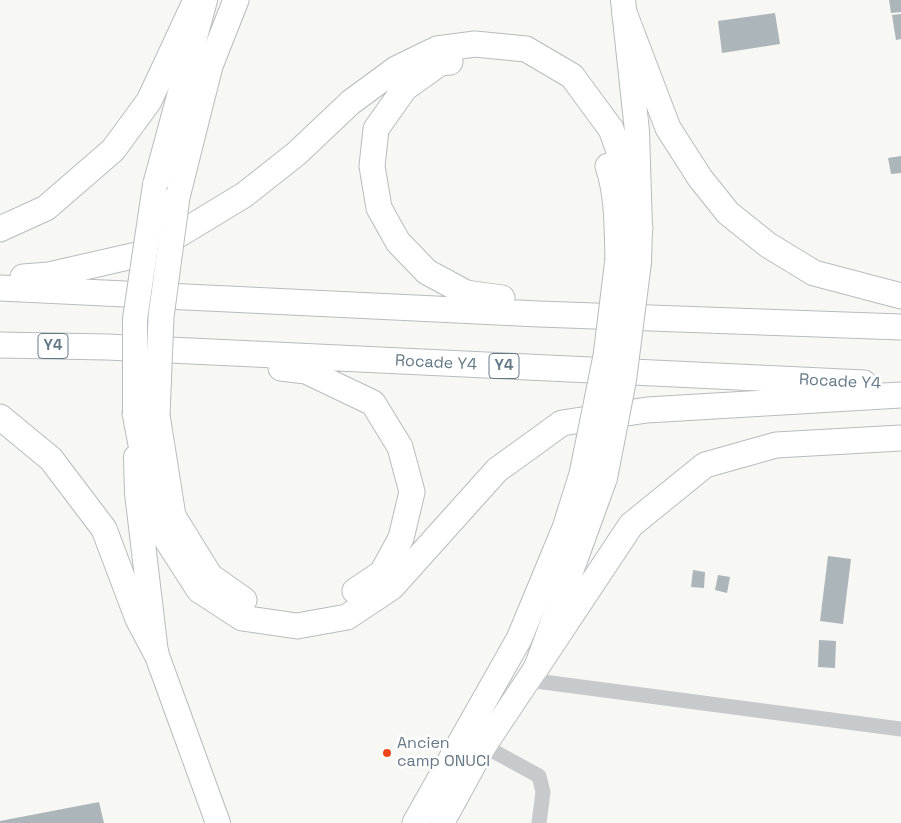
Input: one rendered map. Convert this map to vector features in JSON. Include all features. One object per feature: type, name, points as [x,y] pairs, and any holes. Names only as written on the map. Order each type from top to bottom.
[{"type":"highway","points":[[0,229],[46,208],[113,150],[149,101],[196,0]]},
{"type":"highway","points":[[236,0],[210,66],[177,198],[146,414],[156,522],[199,590],[242,618],[297,626],[347,616],[392,587],[497,470],[562,423],[647,410],[901,394]]},
{"type":"highway","points":[[624,7],[668,128],[679,148],[700,178],[728,213],[768,245],[814,273],[901,296]]},
{"type":"highway","points":[[0,278],[49,275],[150,252],[244,195],[296,154],[351,102],[396,69],[437,49],[475,44],[526,49],[572,76],[611,129],[623,162],[640,228]]},
{"type":"highway","points":[[415,823],[519,639],[565,528],[593,476],[606,356],[628,261],[616,212],[611,176],[597,132],[562,89],[520,66],[473,59],[440,63],[405,88],[376,129],[372,166],[379,208],[398,242],[427,272],[466,293],[654,317]]},
{"type":"highway","points":[[0,288],[529,314],[901,327]]},
{"type":"highway","name":"Rocade Y4","points":[[0,345],[107,347],[901,384]]},
{"type":"highway","points":[[107,347],[306,371],[373,403],[400,447],[412,492],[401,538],[382,573],[340,602],[296,611],[249,603],[210,576],[173,516],[146,414]]},
{"type":"highway","points":[[0,417],[50,459],[104,529],[138,619],[156,653]]},
{"type":"highway","points":[[532,674],[631,525],[705,465],[776,445],[901,438]]},
{"type":"main road","points":[[205,0],[155,185],[135,320],[146,414],[137,494],[156,653],[218,823]]},
{"type":"main road","points":[[624,7],[637,131],[640,228],[628,261]]},
{"type":"main road","points":[[442,823],[484,746],[532,674],[593,476]]},
{"type":"street","points":[[532,674],[901,729]]},
{"type":"street","points":[[484,746],[539,776],[543,792],[538,823]]},
{"type":"building","points":[[889,0],[901,0],[901,12],[891,13]]},
{"type":"building","points":[[775,13],[780,44],[722,53],[718,21]]},
{"type":"building","points":[[901,14],[901,39],[896,40],[892,15]]},
{"type":"building","points":[[901,156],[901,173],[891,174],[888,158]]},
{"type":"building","points":[[828,556],[851,559],[843,624],[820,621]]},
{"type":"building","points":[[693,570],[705,572],[704,588],[691,587]]},
{"type":"building","points":[[718,575],[730,577],[727,593],[715,590]]},
{"type":"building","points":[[819,640],[836,641],[835,668],[818,667]]},
{"type":"building","points":[[99,802],[104,823],[0,823],[0,821]]},
{"type":"place","name":"Ancien camp ONUCI","points":[[387,753]]}]
